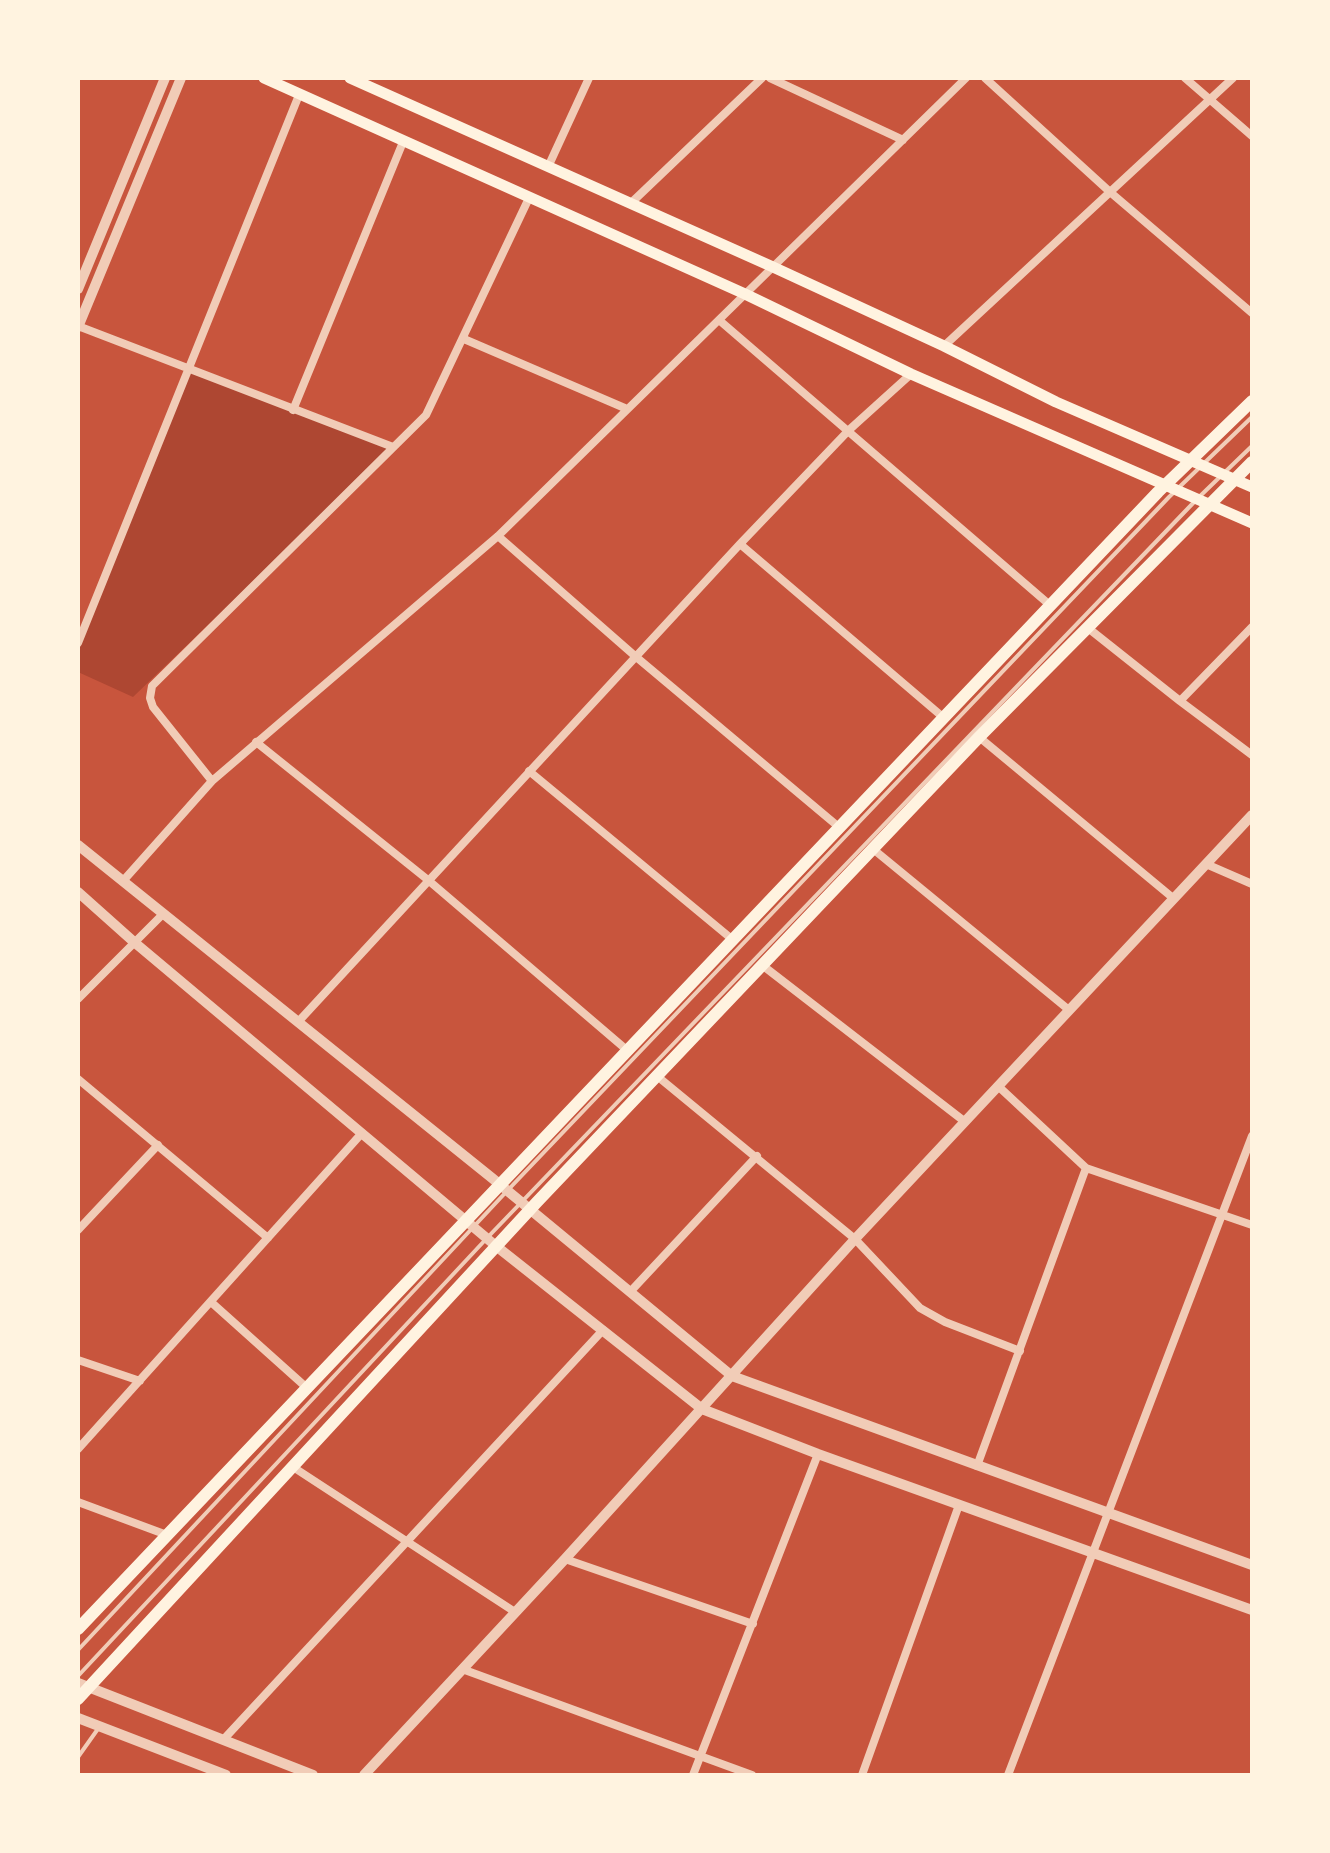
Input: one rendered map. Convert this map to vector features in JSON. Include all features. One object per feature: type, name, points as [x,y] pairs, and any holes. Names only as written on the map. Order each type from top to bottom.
[{"type":"main road","points":[[264,78],[745,294],[911,374],[1252,523]]},
{"type":"main road","points":[[350,78],[773,267],[1056,402],[1252,487]]},
{"type":"main road","points":[[78,1629],[503,1188],[628,1051],[1051,606],[1197,462],[1252,401]]},
{"type":"main road","points":[[78,1699],[84,1685],[293,1467],[525,1206],[657,1076],[979,737],[1088,628],[1203,502],[1229,476],[1252,462]]},
{"type":"street","points":[[78,289],[165,78]]},
{"type":"street","points":[[181,78],[78,327],[393,447]]},
{"type":"street","points":[[548,167],[589,78]]},
{"type":"street","points":[[630,204],[762,78]]},
{"type":"street","points":[[770,78],[903,140]]},
{"type":"street","points":[[123,881],[212,781],[498,536],[966,78]]},
{"type":"street","points":[[985,78],[1110,192],[1252,313]]},
{"type":"street","points":[[1185,78],[1252,136]]},
{"type":"street","points":[[944,346],[1233,78]]},
{"type":"street","points":[[78,643],[299,95]]},
{"type":"street","points":[[293,410],[403,142]]},
{"type":"street","points":[[212,781],[151,703],[150,692],[156,679],[426,415],[529,198]]},
{"type":"street","points":[[719,320],[1051,606]]},
{"type":"street","points":[[464,339],[627,409]]},
{"type":"street","points":[[298,1022],[740,544],[849,430],[911,374]]},
{"type":"street","points":[[498,536],[840,828]]},
{"type":"street","points":[[740,544],[944,718]]},
{"type":"street","points":[[1180,701],[1252,627]]},
{"type":"street","points":[[1088,628],[1252,755]]},
{"type":"street","points":[[979,737],[1173,898]]},
{"type":"street","points":[[256,742],[428,880],[628,1051]]},
{"type":"street","points":[[529,771],[733,940]]},
{"type":"street","points":[[364,1775],[964,1121],[1252,815]]},
{"type":"street","points":[[78,845],[732,1376],[1252,1565]]},
{"type":"street","points":[[873,849],[1069,1010]]},
{"type":"street","points":[[1206,864],[1252,884]]},
{"type":"street","points":[[78,892],[491,1242],[702,1409],[818,1454],[1252,1610]]},
{"type":"street","points":[[78,999],[163,914]]},
{"type":"street","points":[[762,965],[964,1121]]},
{"type":"street","points":[[657,1076],[855,1239],[920,1308],[945,1322],[1020,1351]]},
{"type":"street","points":[[78,1079],[268,1238]]},
{"type":"street","points":[[998,1086],[1086,1168],[1252,1225]]},
{"type":"street","points":[[78,1449],[362,1133]]},
{"type":"street","points":[[1008,1775],[1252,1136]]},
{"type":"street","points":[[78,1230],[158,1145]]},
{"type":"street","points":[[630,1292],[757,1156]]},
{"type":"street","points":[[977,1466],[1086,1168]]},
{"type":"street","points":[[211,1302],[307,1388]]},
{"type":"street","points":[[223,1740],[603,1330]]},
{"type":"street","points":[[78,1360],[140,1381]]},
{"type":"street","points":[[693,1775],[818,1454]]},
{"type":"street","points":[[293,1467],[515,1612]]},
{"type":"street","points":[[78,1502],[167,1535]]},
{"type":"street","points":[[862,1775],[959,1505]]},
{"type":"street","points":[[565,1559],[753,1624]]},
{"type":"street","points":[[462,1669],[752,1775]]},
{"type":"street","points":[[84,1685],[313,1775]]},
{"type":"street","points":[[78,1718],[226,1775]]},
{"type":"lane","points":[[1197,462],[1252,417]]},
{"type":"lane","points":[[1229,476],[1252,446]]},
{"type":"lane","points":[[503,1188],[1171,488]]},
{"type":"lane","points":[[525,1206],[1203,502]]},
{"type":"lane","points":[[78,1650],[469,1223]]},
{"type":"lane","points":[[78,1676],[491,1242]]},
{"type":"lane","points":[[78,1757],[100,1726]]},
{"type":"shaded area","points":[[187,368],[393,447],[133,697],[78,672],[78,643]]}]
